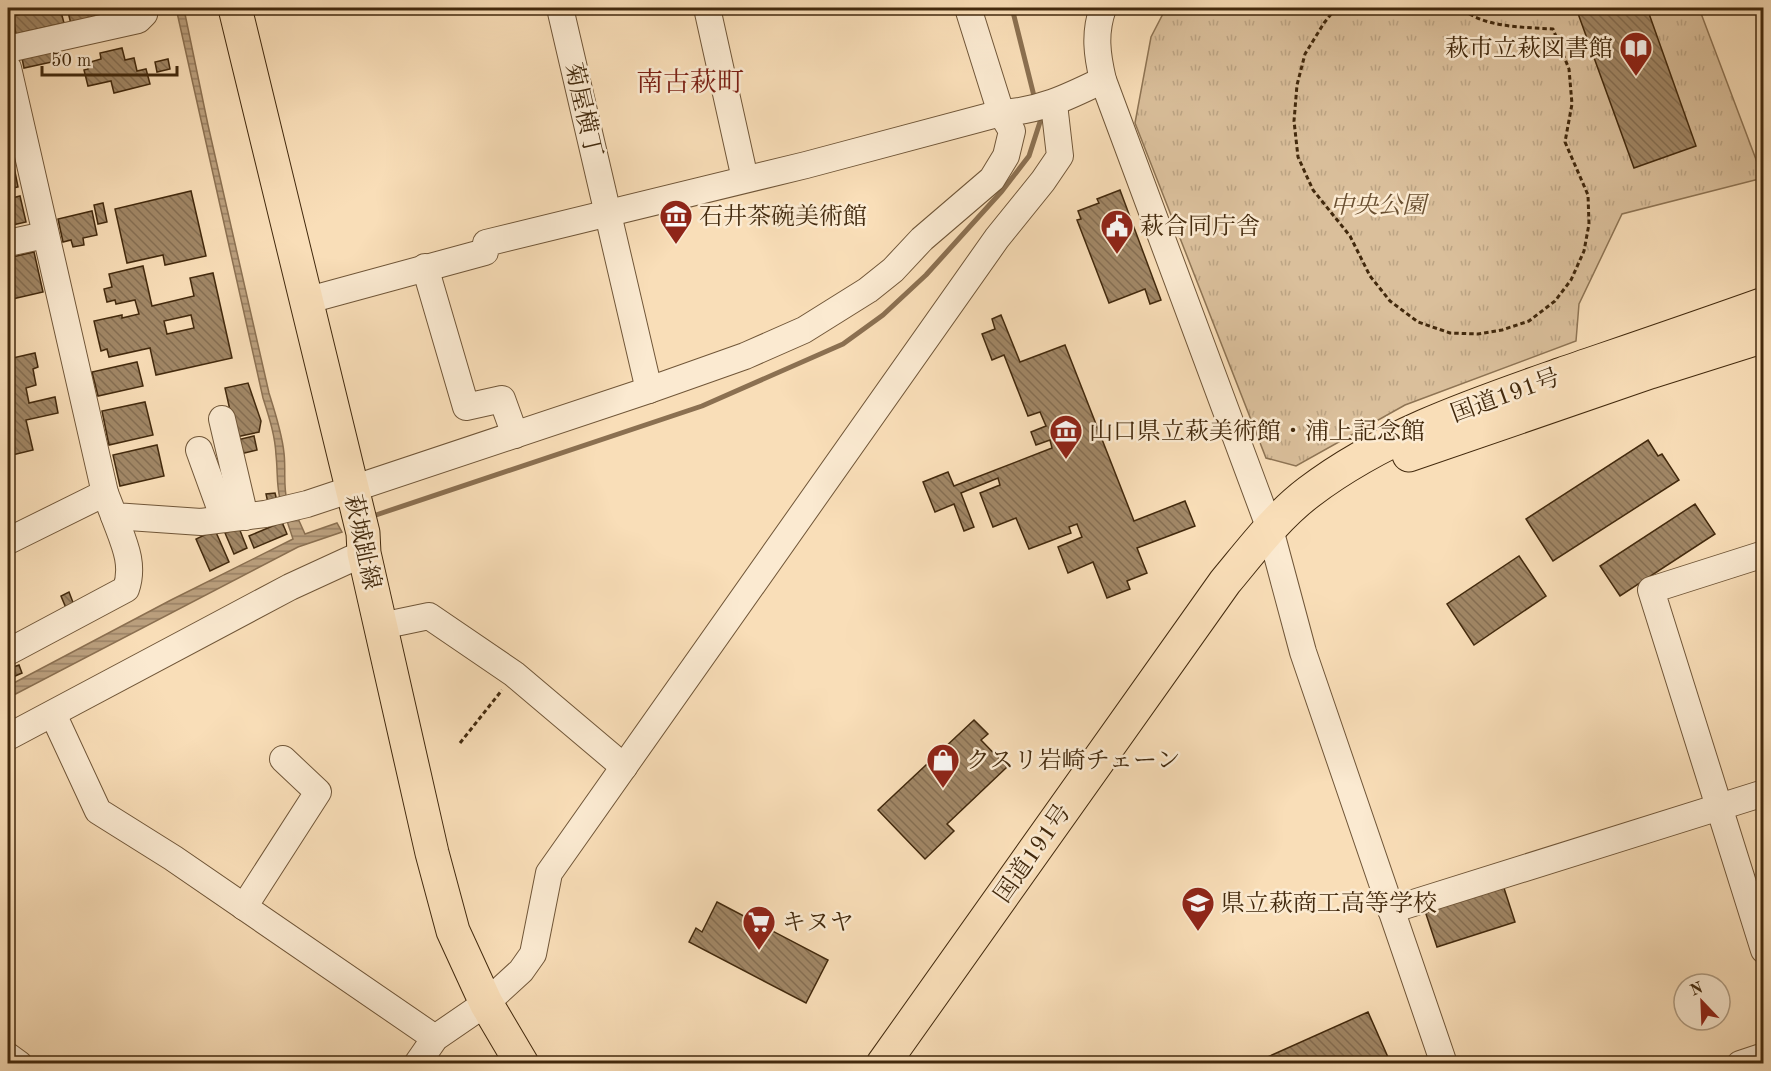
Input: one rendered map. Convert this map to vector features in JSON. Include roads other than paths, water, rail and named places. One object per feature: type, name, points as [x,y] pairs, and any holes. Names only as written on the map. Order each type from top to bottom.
[{"type":"main road","name":"萩城趾線","points":[[235,8],[352,488],[432,853],[453,931],[486,1003],[522,1064]]},
{"type":"main road","name":"国道191号","points":[[883,1064],[1225,582],[1270,529],[1308,493],[1388,443],[1425,425],[1483,402],[1764,304]]},
{"type":"main road","name":"国道191号","points":[[1270,529],[1318,507],[1376,471],[1412,454],[1650,372],[1764,336]]},
{"type":"street","points":[[8,50],[105,17],[138,20],[144,14],[142,8]]},
{"type":"street","name":"菊屋横丁","points":[[560,8],[649,390]]},
{"type":"street","points":[[706,8],[745,179]]},
{"type":"street","points":[[417,1064],[435,1038],[486,1003],[521,971],[533,954],[549,873],[997,238],[1060,156],[968,8]]},
{"type":"street","points":[[1103,8],[1097,31],[1097,53],[1102,80],[1270,529],[1303,652],[1444,1064]]},
{"type":"street","points":[[8,68],[105,493],[128,555],[130,576],[126,589],[8,652]]},
{"type":"street","points":[[305,301],[485,252],[486,243],[1030,109],[1102,80]]},
{"type":"street","points":[[114,516],[201,522],[245,517],[308,504],[649,390],[745,356],[804,330],[868,290],[893,270],[922,239],[992,179],[1006,156],[1012,131],[1030,109]]},
{"type":"street","points":[[8,243],[45,235]]},
{"type":"street","points":[[425,267],[466,407],[502,399],[515,435]]},
{"type":"street","points":[[222,419],[245,517]]},
{"type":"street","points":[[199,450],[245,517]]},
{"type":"street","points":[[8,541],[105,493]]},
{"type":"street","points":[[8,737],[290,587],[364,543]]},
{"type":"street","points":[[1764,554],[1651,590],[1764,950]]},
{"type":"street","points":[[381,626],[429,616],[514,674],[624,767]]},
{"type":"street","points":[[53,714],[98,811],[173,858],[435,1038]]},
{"type":"street","points":[[244,907],[318,792],[283,759]]},
{"type":"street","points":[[1391,910],[1764,794]]},
{"type":"street","points":[[8,1056],[19,1064]]},
{"type":"street","points":[[1740,1064],[1764,1056]]},
{"type":"waterway","points":[[1012,8],[1035,100]]},
{"type":"waterway","points":[[370,517],[702,406],[843,344],[883,315],[926,275],[1002,191],[1029,156],[1040,122],[1039,115]]},
{"type":"place","name":"萩市立萩図書館","points":[[1636,77]]},
{"type":"place","name":"石井茶碗美術館","points":[[676,245]]},
{"type":"place","name":"萩合同庁舎","points":[[1117,255]]},
{"type":"place","name":"山口県立萩美術館・浦上記念館","points":[[1066,460]]},
{"type":"place","name":"クスリ岩崎チェーン","points":[[943,789]]},
{"type":"place","name":"県立萩商工高等学校","points":[[1198,932]]},
{"type":"place","name":"キヌヤ","points":[[759,951]]},
{"type":"district","name":"南古萩町","points":[[690,82]]},
{"type":"park label","name":"中央公園","points":[[1378,205]]}]
